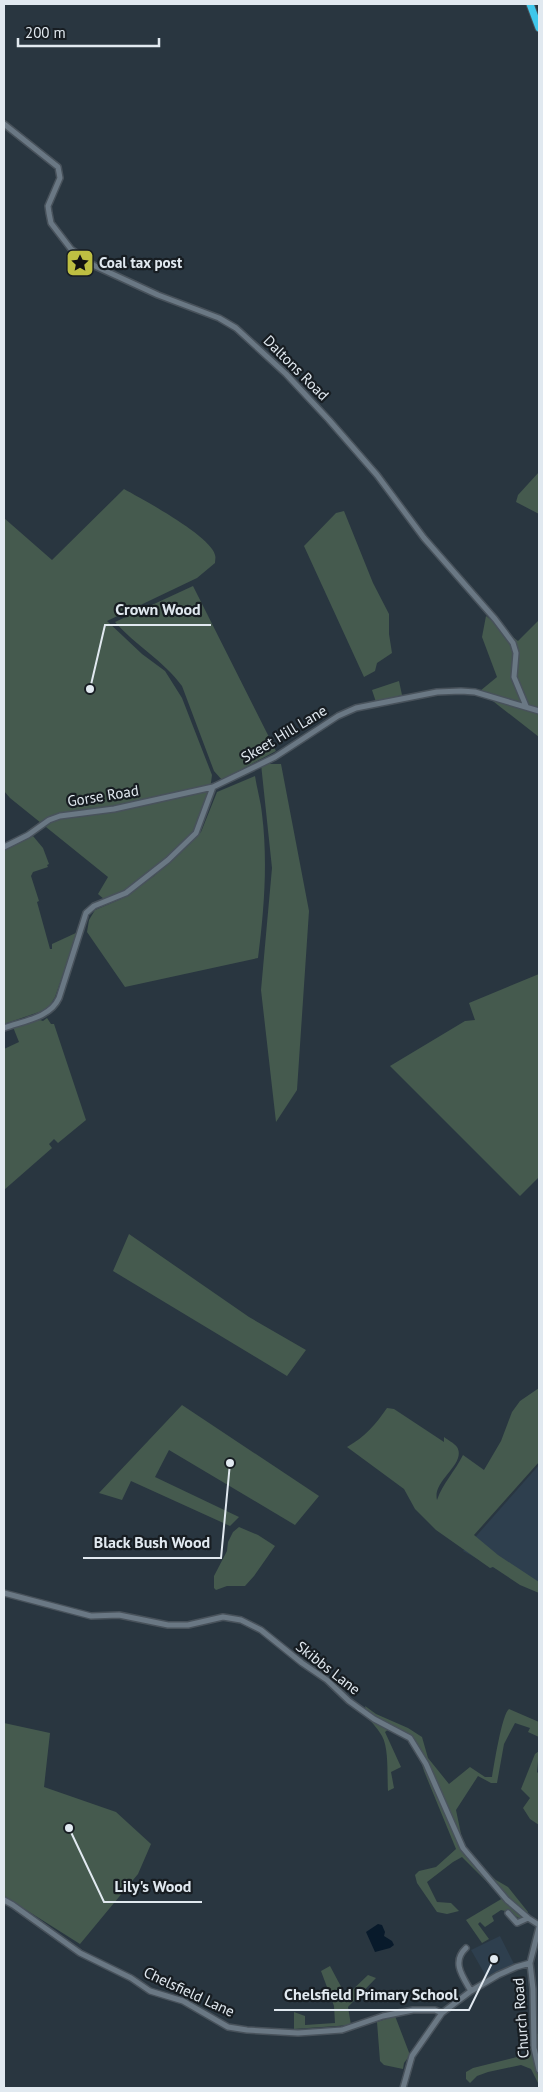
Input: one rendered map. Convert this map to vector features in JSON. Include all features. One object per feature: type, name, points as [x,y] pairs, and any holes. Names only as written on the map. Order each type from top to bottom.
[{"type":"highway","points":[[530,4],[539,28]]},
{"type":"street","name":"Daltons Road","points":[[4,124],[58,167],[60,178],[48,206],[49,213],[51,223],[71,248],[95,266],[158,295],[219,318],[236,328],[286,374],[329,420],[377,475],[424,538],[495,618],[513,643],[516,654],[514,677],[526,706]]},
{"type":"street","name":"Skeet Hill Lane","points":[[213,787],[275,757],[338,716],[356,708],[437,692],[461,691],[475,692],[539,710]]},
{"type":"street","name":"Gorse Road","points":[[4,847],[28,835],[49,820],[60,816],[114,809],[213,787]]},
{"type":"street","points":[[4,1028],[45,1014],[53,1009],[59,998],[86,913],[94,906],[126,894],[168,860],[196,832],[213,787]]},
{"type":"street","name":"Skibbs Lane","points":[[4,1594],[91,1616],[119,1615],[168,1625],[188,1625],[224,1617],[241,1620],[261,1630],[302,1663],[327,1680],[349,1701],[374,1719],[410,1738],[426,1764],[463,1848],[507,1900],[539,1926]]},
{"type":"street","name":"Chelsfield Lane","points":[[4,1900],[80,1953],[131,1978],[150,1991],[183,2001],[228,2027],[298,2033],[342,2030],[383,2016],[412,2010],[435,2010],[442,2013]]},
{"type":"street","points":[[508,1913],[519,1924],[528,1918]]},
{"type":"street","points":[[404,2088],[409,2062],[442,2013],[471,1991],[506,1971],[530,1963],[539,1926]]},
{"type":"street","points":[[466,1948],[460,1955],[458,1966],[471,1991]]},
{"type":"street","name":"Church Road","points":[[530,1963],[533,1989],[534,2048],[539,2070]]},
{"type":"shaded area","points":[[539,1465],[539,1592],[463,1551]]},
{"type":"shaded area","points":[[378,1924],[382,1925],[385,1932],[384,1936],[392,1941],[394,1945],[375,1952],[366,1932]]},
{"type":"shaded area","points":[[500,1936],[514,1964],[487,1978],[471,1950]]},
{"type":"green space","points":[[539,472],[539,514],[516,502],[518,495]]},
{"type":"green space","points":[[124,489],[189,528],[211,547],[215,555],[215,563],[197,578],[107,621],[142,654],[165,671],[182,698],[212,775],[210,790],[194,830],[166,859],[125,892],[105,900],[98,894],[108,877],[10,798],[4,791],[4,518],[52,560]]},
{"type":"green space","points":[[344,511],[373,583],[389,614],[389,634],[392,653],[377,663],[375,671],[364,677],[304,546],[336,513]]},
{"type":"green space","points":[[193,586],[276,751],[222,780],[214,771],[182,686],[167,669],[115,622]]},
{"type":"green space","points":[[486,616],[518,641],[539,620],[539,737],[480,691],[497,677],[482,637]]},
{"type":"green space","points":[[399,681],[402,695],[376,702],[372,690]]},
{"type":"green space","points":[[261,764],[281,764],[309,911],[297,1090],[276,1122],[261,990],[272,868]]},
{"type":"green space","points":[[255,776],[261,809],[265,850],[258,958],[125,987],[87,932],[89,920],[95,910],[121,899],[154,876],[201,832],[217,792]]},
{"type":"green space","points":[[33,836],[43,848],[49,864],[47,865],[48,867],[33,872],[31,876],[50,949],[52,949],[52,944],[78,932],[55,997],[48,1009],[4,1024],[4,849]]},
{"type":"green space","points":[[539,974],[539,1177],[520,1196],[390,1066],[465,1021],[475,1020],[469,1003]]},
{"type":"green space","points":[[47,1018],[51,1024],[54,1024],[86,1120],[58,1143],[54,1139],[49,1144],[52,1148],[4,1190],[4,1049],[19,1042],[13,1027],[40,1020],[43,1021]]},
{"type":"green space","points":[[129,1234],[249,1317],[306,1350],[287,1376],[113,1271]]},
{"type":"green space","points":[[539,1388],[539,1462],[474,1535],[498,1555],[539,1582],[539,1593],[520,1585],[493,1567],[490,1568],[436,1530],[415,1509],[404,1489],[347,1447],[370,1430],[387,1408],[394,1409],[444,1442],[444,1437],[457,1447],[459,1453],[454,1466],[439,1486],[437,1500],[442,1488],[463,1455],[484,1470],[501,1441],[512,1412],[520,1401]]},
{"type":"green space","points":[[182,1405],[319,1496],[295,1525],[169,1450],[155,1477],[239,1517],[230,1526],[131,1481],[122,1500],[99,1493]]},
{"type":"green space","points":[[239,1527],[258,1535],[275,1546],[245,1586],[227,1586],[216,1590],[214,1588],[214,1576],[227,1551],[228,1542],[233,1532]]},
{"type":"green space","points":[[365,1706],[376,1714],[408,1728],[422,1737],[428,1758],[449,1784],[470,1767],[485,1777],[492,1777],[501,1730],[509,1709],[539,1722],[539,1737],[528,1732],[530,1728],[515,1723],[504,1744],[497,1783],[491,1783],[478,1776],[456,1810],[465,1853],[496,1880],[508,1887],[528,1912],[522,1920],[509,1912],[501,1910],[492,1916],[494,1921],[485,1927],[480,1922],[478,1924],[489,1939],[482,1943],[466,1920],[503,1898],[462,1857],[427,1882],[437,1902],[451,1903],[459,1911],[447,1914],[437,1912],[417,1883],[415,1875],[419,1871],[436,1867],[456,1849],[419,1755],[407,1739],[389,1729],[385,1732],[401,1767],[391,1772],[394,1788],[388,1791],[387,1755],[384,1741],[370,1720]]},
{"type":"green space","points":[[4,1723],[50,1733],[44,1787],[116,1812],[151,1844],[138,1874],[80,1944],[4,1896]]},
{"type":"green space","points":[[539,1751],[537,1772],[539,1774],[539,1825],[530,1819],[523,1808],[530,1798],[521,1789],[535,1754]]},
{"type":"green space","points":[[330,1966],[346,1996],[368,1975],[376,1978],[348,2007],[351,2025],[294,2029],[294,2012],[305,2016],[305,2025],[335,2023],[334,2006],[321,1971]]},
{"type":"green space","points":[[395,2016],[410,2055],[404,2063],[403,2069],[384,2065],[380,2061],[377,2022]]},
{"type":"green space","points":[[539,2033],[539,2085],[531,2069],[521,2065],[488,2072],[477,2076],[470,2083],[466,2079],[466,2072],[473,2068],[517,2057],[524,2058],[528,2049],[533,2045],[535,2035]]},
{"type":"place","name":"Coal tax post","points":[[80,263]]},
{"type":"place","name":"Crown Wood","points":[[90,689]]},
{"type":"place","name":"Black Bush Wood","points":[[230,1463]]},
{"type":"place","name":"Lily's Wood","points":[[69,1828]]},
{"type":"place","name":"Chelsfield Primary School","points":[[494,1959]]}]
